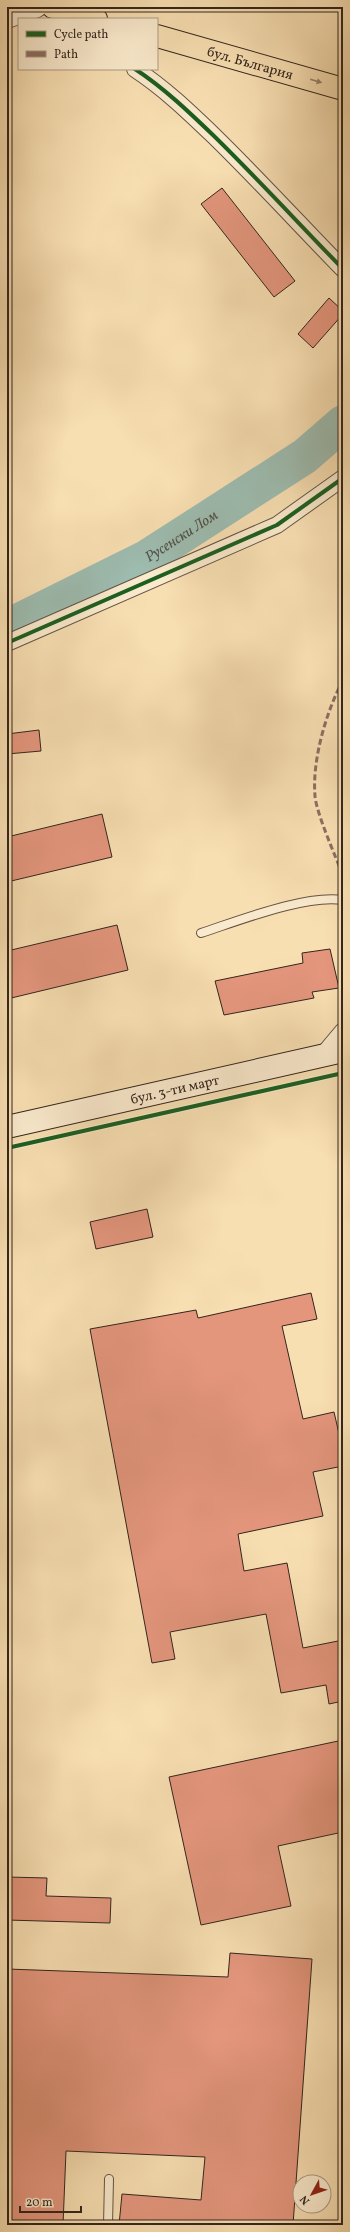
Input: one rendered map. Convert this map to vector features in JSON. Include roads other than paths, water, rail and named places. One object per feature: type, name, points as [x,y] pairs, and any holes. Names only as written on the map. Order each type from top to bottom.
[{"type":"highway","points":[[53,7],[92,18]]},
{"type":"highway","name":"бул. България","points":[[158,36],[343,89]]},
{"type":"main road","name":"бул. 3-ти март","points":[[7,1127],[333,1054]]},
{"type":"street","points":[[7,19],[37,7]]},
{"type":"street","points":[[7,19],[18,21]]},
{"type":"street","points":[[136,70],[173,97],[247,168],[343,269]]},
{"type":"street","points":[[7,643],[277,525],[343,478]]},
{"type":"street","points":[[333,1054],[343,1032]]},
{"type":"lane","points":[[201,934],[302,902],[331,898],[343,900]]},
{"type":"lane","points":[[108,2225],[109,2179]]},
{"type":"waterway","name":"Русенски Лом","points":[[7,627],[148,557],[305,456],[343,423]]}]
